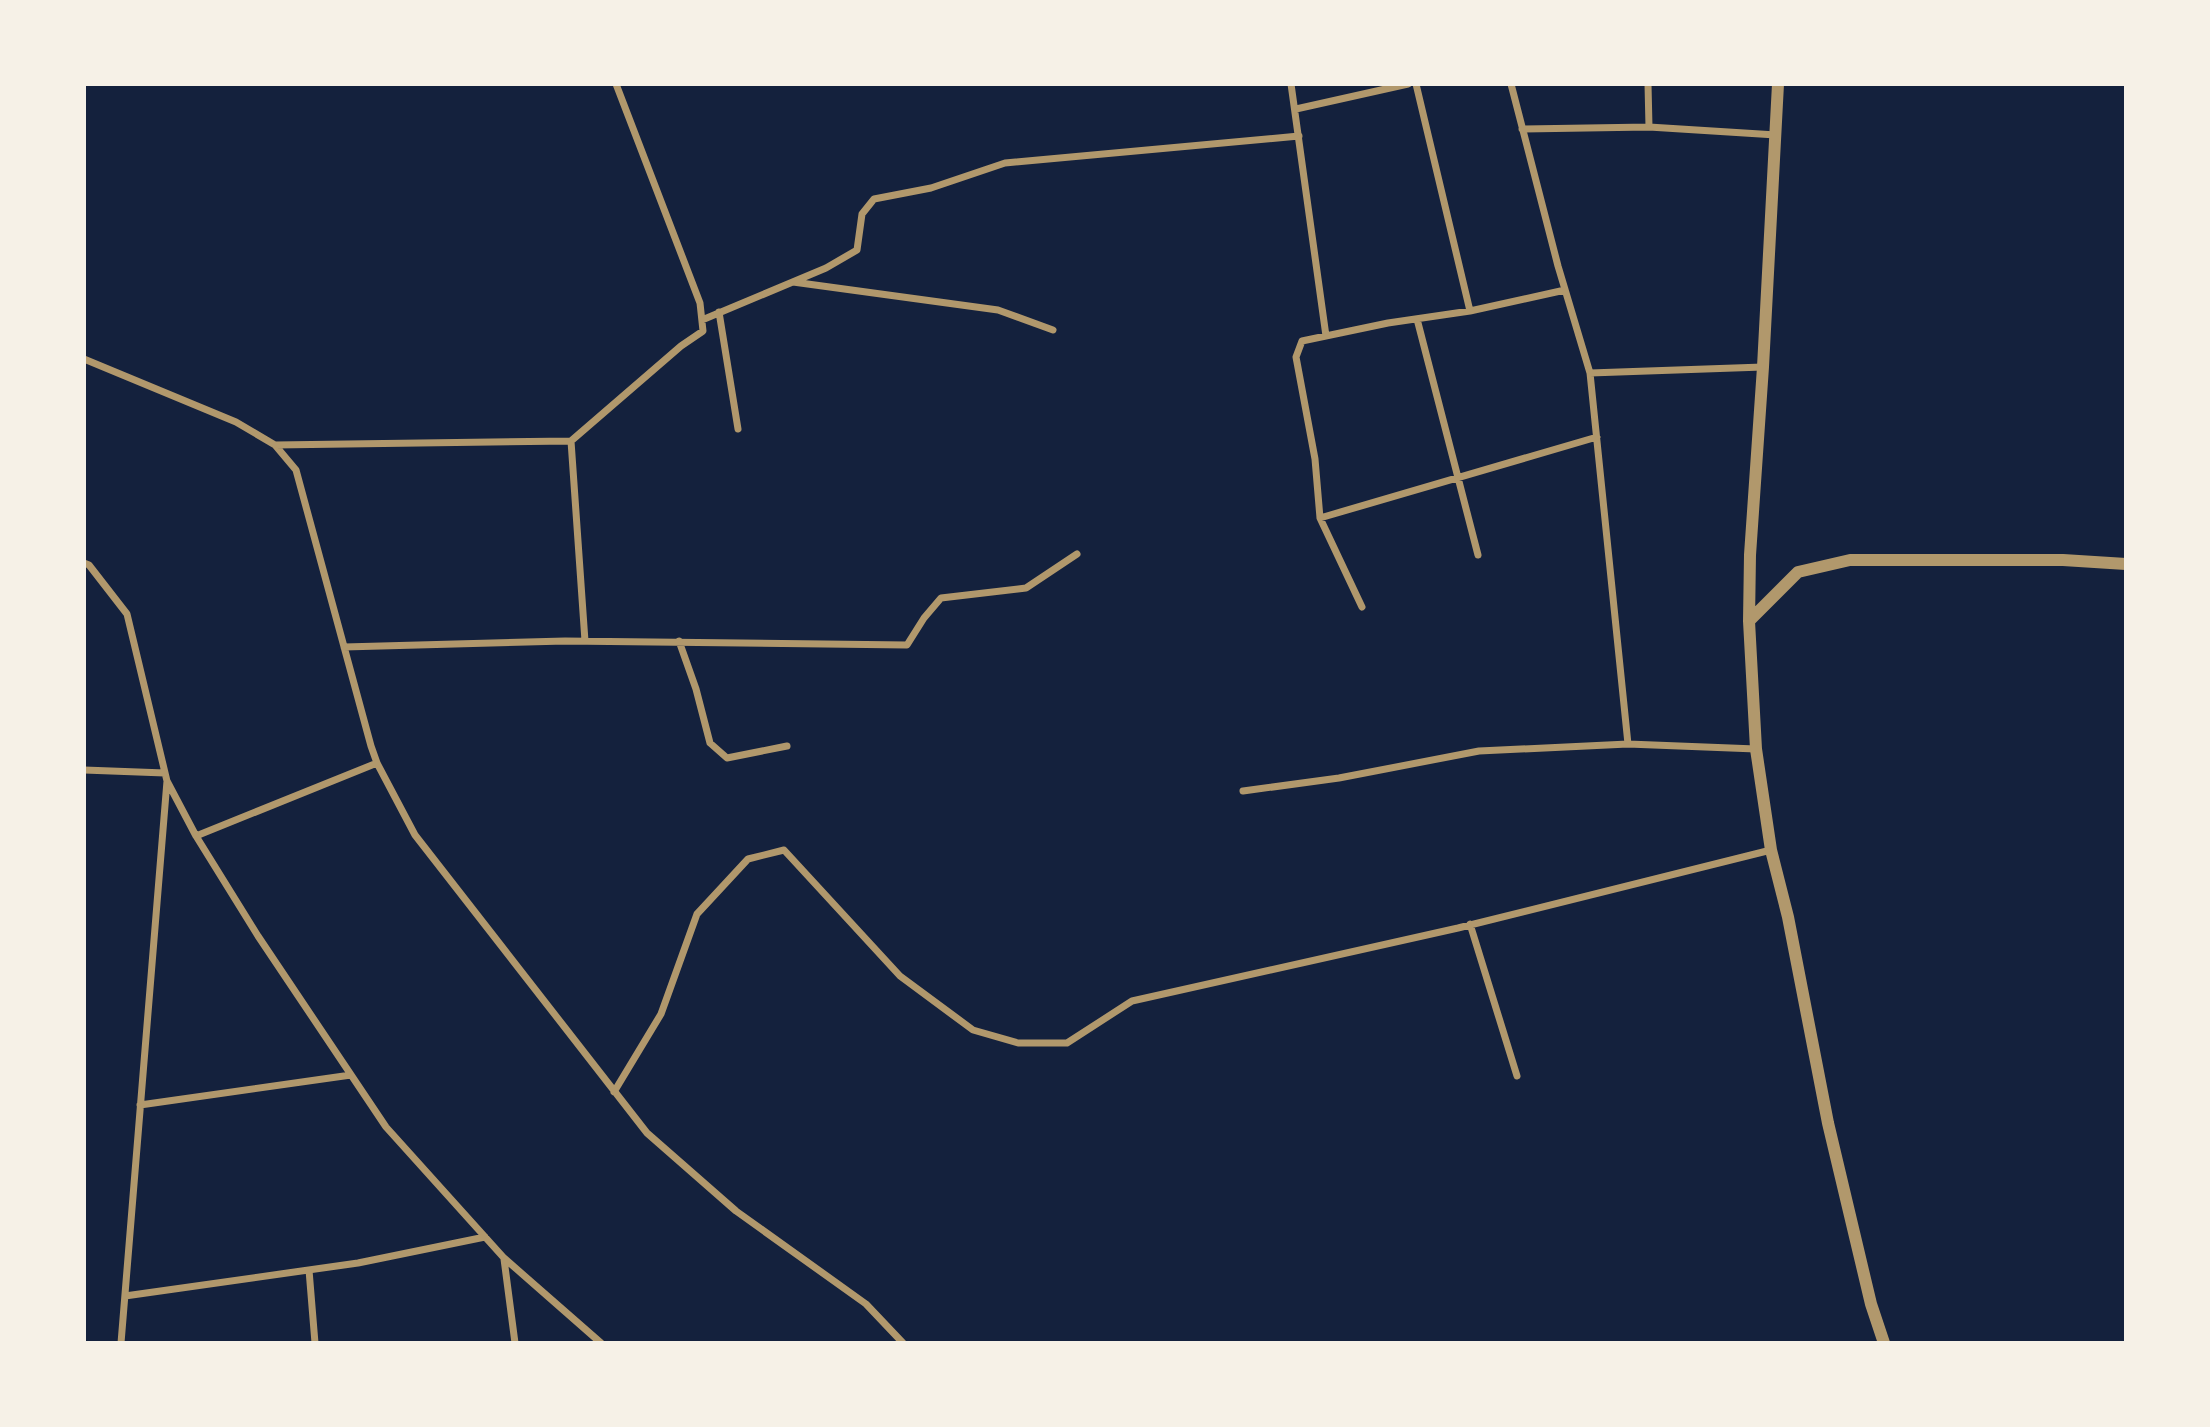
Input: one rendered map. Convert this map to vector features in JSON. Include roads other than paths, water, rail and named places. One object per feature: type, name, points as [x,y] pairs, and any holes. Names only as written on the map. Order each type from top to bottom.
[{"type":"street","points":[[275,445],[571,441],[681,346],[703,331],[700,303],[616,84]]},
{"type":"street","points":[[1291,84],[1325,335]]},
{"type":"street","points":[[1296,109],[1408,84]]},
{"type":"street","points":[[1416,84],[1470,311]]},
{"type":"street","points":[[1511,84],[1565,290],[1590,373],[1628,744]]},
{"type":"street","points":[[1648,84],[1649,127]]},
{"type":"street","points":[[1778,84],[1750,555],[1749,621],[1756,749],[1771,850],[1788,917],[1828,1124],[1871,1304],[1884,1343]]},
{"type":"street","points":[[1522,129],[1649,127],[1776,135]]},
{"type":"street","points":[[702,320],[826,268],[857,250],[862,214],[874,199],[931,188],[1005,163],[1299,136]]},
{"type":"street","points":[[793,282],[998,310],[1053,330]]},
{"type":"street","points":[[1362,607],[1320,518],[1315,459],[1296,357],[1301,341],[1417,318],[1470,311],[1565,290]]},
{"type":"street","points":[[719,312],[738,429]]},
{"type":"street","points":[[1417,318],[1478,555]]},
{"type":"street","points":[[84,359],[236,422],[275,445],[296,470],[377,763],[415,835],[647,1133],[736,1211],[866,1304],[903,1343]]},
{"type":"street","points":[[1590,373],[1763,367]]},
{"type":"street","points":[[1320,518],[1597,437]]},
{"type":"street","points":[[571,441],[585,641]]},
{"type":"street","points":[[344,647],[585,641],[907,645],[941,598],[1026,588],[1077,554]]},
{"type":"street","points":[[1749,621],[1798,572],[1850,560],[2063,560],[2126,564]]},
{"type":"street","points":[[84,563],[89,565],[127,614],[166,777],[196,836],[258,936],[386,1127],[504,1258],[601,1343]]},
{"type":"street","points":[[679,641],[696,689],[710,743],[726,758],[787,746]]},
{"type":"street","points":[[1243,791],[1339,778],[1479,751],[1628,744],[1756,749]]},
{"type":"street","points":[[196,836],[377,763]]},
{"type":"street","points":[[84,769],[166,777]]},
{"type":"street","points":[[121,1343],[166,777]]},
{"type":"street","points":[[614,1091],[661,1014],[696,914],[748,859],[783,850],[900,976],[973,1030],[1018,1043],[1067,1043],[1132,1001],[1470,924],[1771,850]]},
{"type":"street","points":[[1470,924],[1517,1076]]},
{"type":"street","points":[[141,1105],[351,1075]]},
{"type":"street","points":[[125,1296],[358,1263],[485,1237]]},
{"type":"street","points":[[504,1258],[515,1343]]},
{"type":"street","points":[[309,1270],[315,1343]]}]
